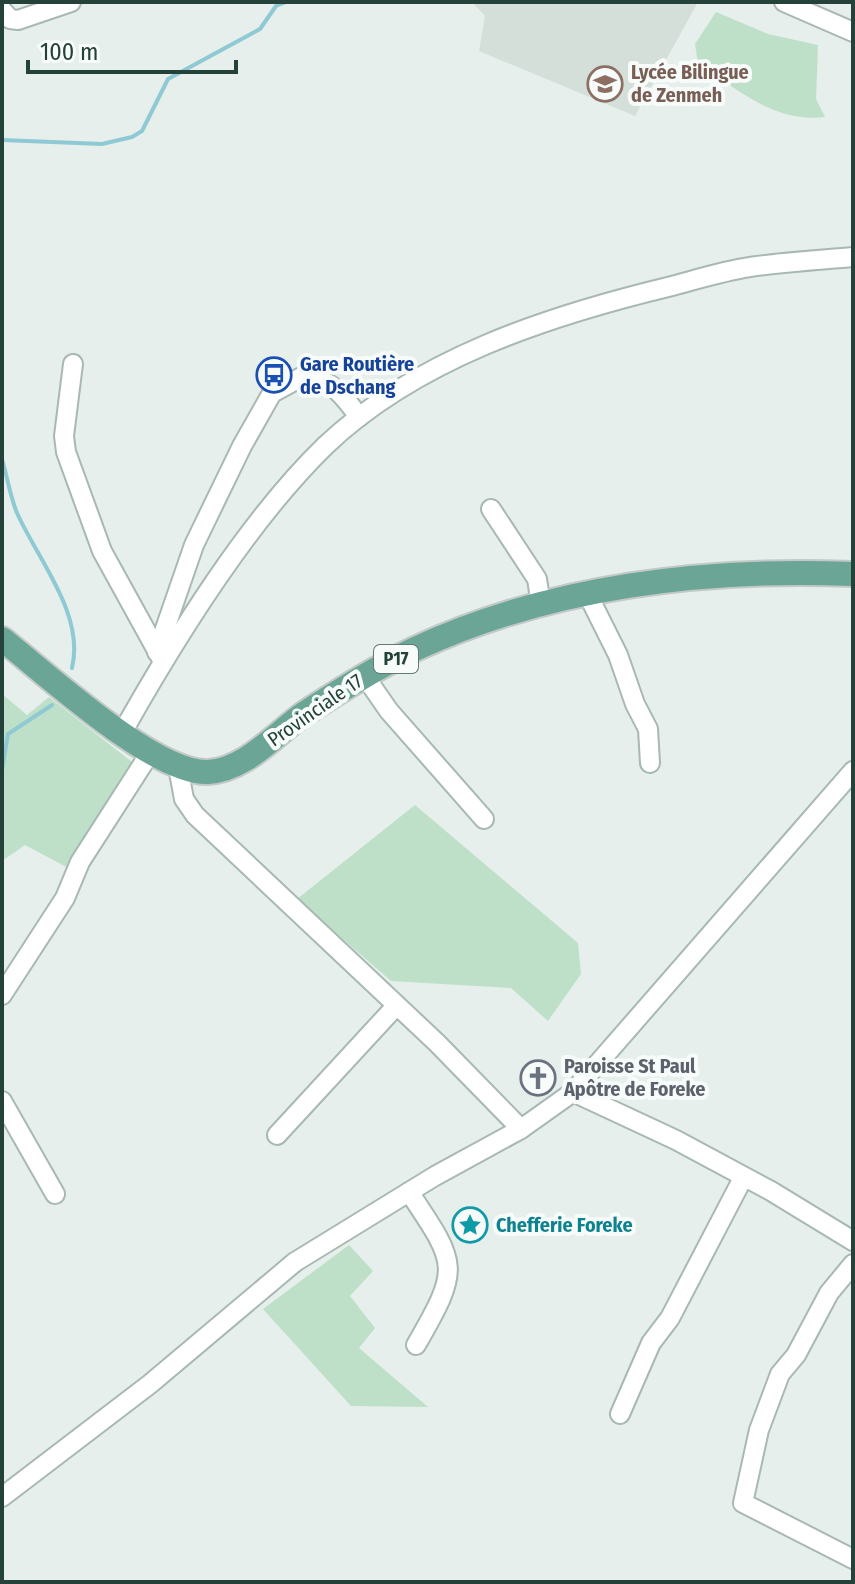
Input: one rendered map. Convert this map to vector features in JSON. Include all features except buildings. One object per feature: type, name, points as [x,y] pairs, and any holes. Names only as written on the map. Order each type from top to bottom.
[{"type":"main road","name":"Provinciale 17","points":[[2,639],[150,753],[178,767],[209,772],[234,764],[364,675],[496,615],[588,595],[705,576],[758,572],[853,574]]},
{"type":"street","points":[[2,10],[10,19],[18,20],[71,2]]},
{"type":"street","points":[[784,2],[853,32]]},
{"type":"street","points":[[160,657],[275,504],[324,448],[359,417],[474,350],[553,317],[749,267],[853,257]]},
{"type":"street","points":[[73,364],[64,436],[66,452],[102,551],[160,657]]},
{"type":"street","points":[[122,733],[160,657],[194,545],[272,393],[307,374],[324,379],[344,395],[359,417]]},
{"type":"street","points":[[491,509],[537,579],[541,605]]},
{"type":"street","points":[[588,595],[607,631],[648,729],[650,763]]},
{"type":"street","points":[[364,675],[389,711],[484,819]]},
{"type":"street","points":[[2,995],[65,898],[80,862],[150,753]]},
{"type":"street","points":[[178,767],[184,799],[195,815],[521,1129]]},
{"type":"street","points":[[2,1497],[150,1384],[295,1262],[409,1192],[521,1129],[573,1092],[853,771]]},
{"type":"street","points":[[277,1135],[396,1006]]},
{"type":"street","points":[[573,1092],[676,1140],[853,1241]]},
{"type":"street","points":[[2,1101],[55,1194]]},
{"type":"street","points":[[620,1414],[651,1343],[670,1318],[743,1178]]},
{"type":"street","points":[[409,1192],[445,1246],[450,1261],[439,1306],[416,1345]]},
{"type":"street","points":[[853,1264],[829,1293],[796,1355],[780,1374],[759,1430],[743,1503],[853,1559]]},
{"type":"shaded area","name":"Lycée Bilingue de Zenmeh","points":[[472,2],[698,2],[635,116],[479,51],[485,16]]},
{"type":"green space","points":[[716,12],[768,34],[818,45],[816,99],[825,117],[807,118],[773,110],[698,64],[695,44]]},
{"type":"green space","points":[[2,694],[27,715],[49,697],[132,762],[70,869],[25,845],[2,861]]},
{"type":"green space","points":[[415,805],[578,943],[581,974],[548,1021],[511,988],[391,981],[297,899]]},
{"type":"green space","points":[[349,1245],[373,1271],[350,1296],[375,1328],[359,1348],[428,1407],[351,1406],[263,1309]]},
{"type":"waterway","points":[[2,140],[102,144],[132,137],[142,131],[168,79],[260,29],[276,6],[286,2]]},
{"type":"waterway","points":[[2,459],[17,513],[66,608],[72,628],[72,668]]},
{"type":"waterway","points":[[2,770],[8,734],[52,705]]},
{"type":"place","name":"Lycée Bilingue de Zenmeh","points":[[605,84]]},
{"type":"place","name":"Gare Routière de Dschang","points":[[274,375]]},
{"type":"place","name":"Paroisse St Paul Apôtre de Foreke","points":[[538,1078]]},
{"type":"place","name":"Chefferie Foreke","points":[[470,1225]]}]
